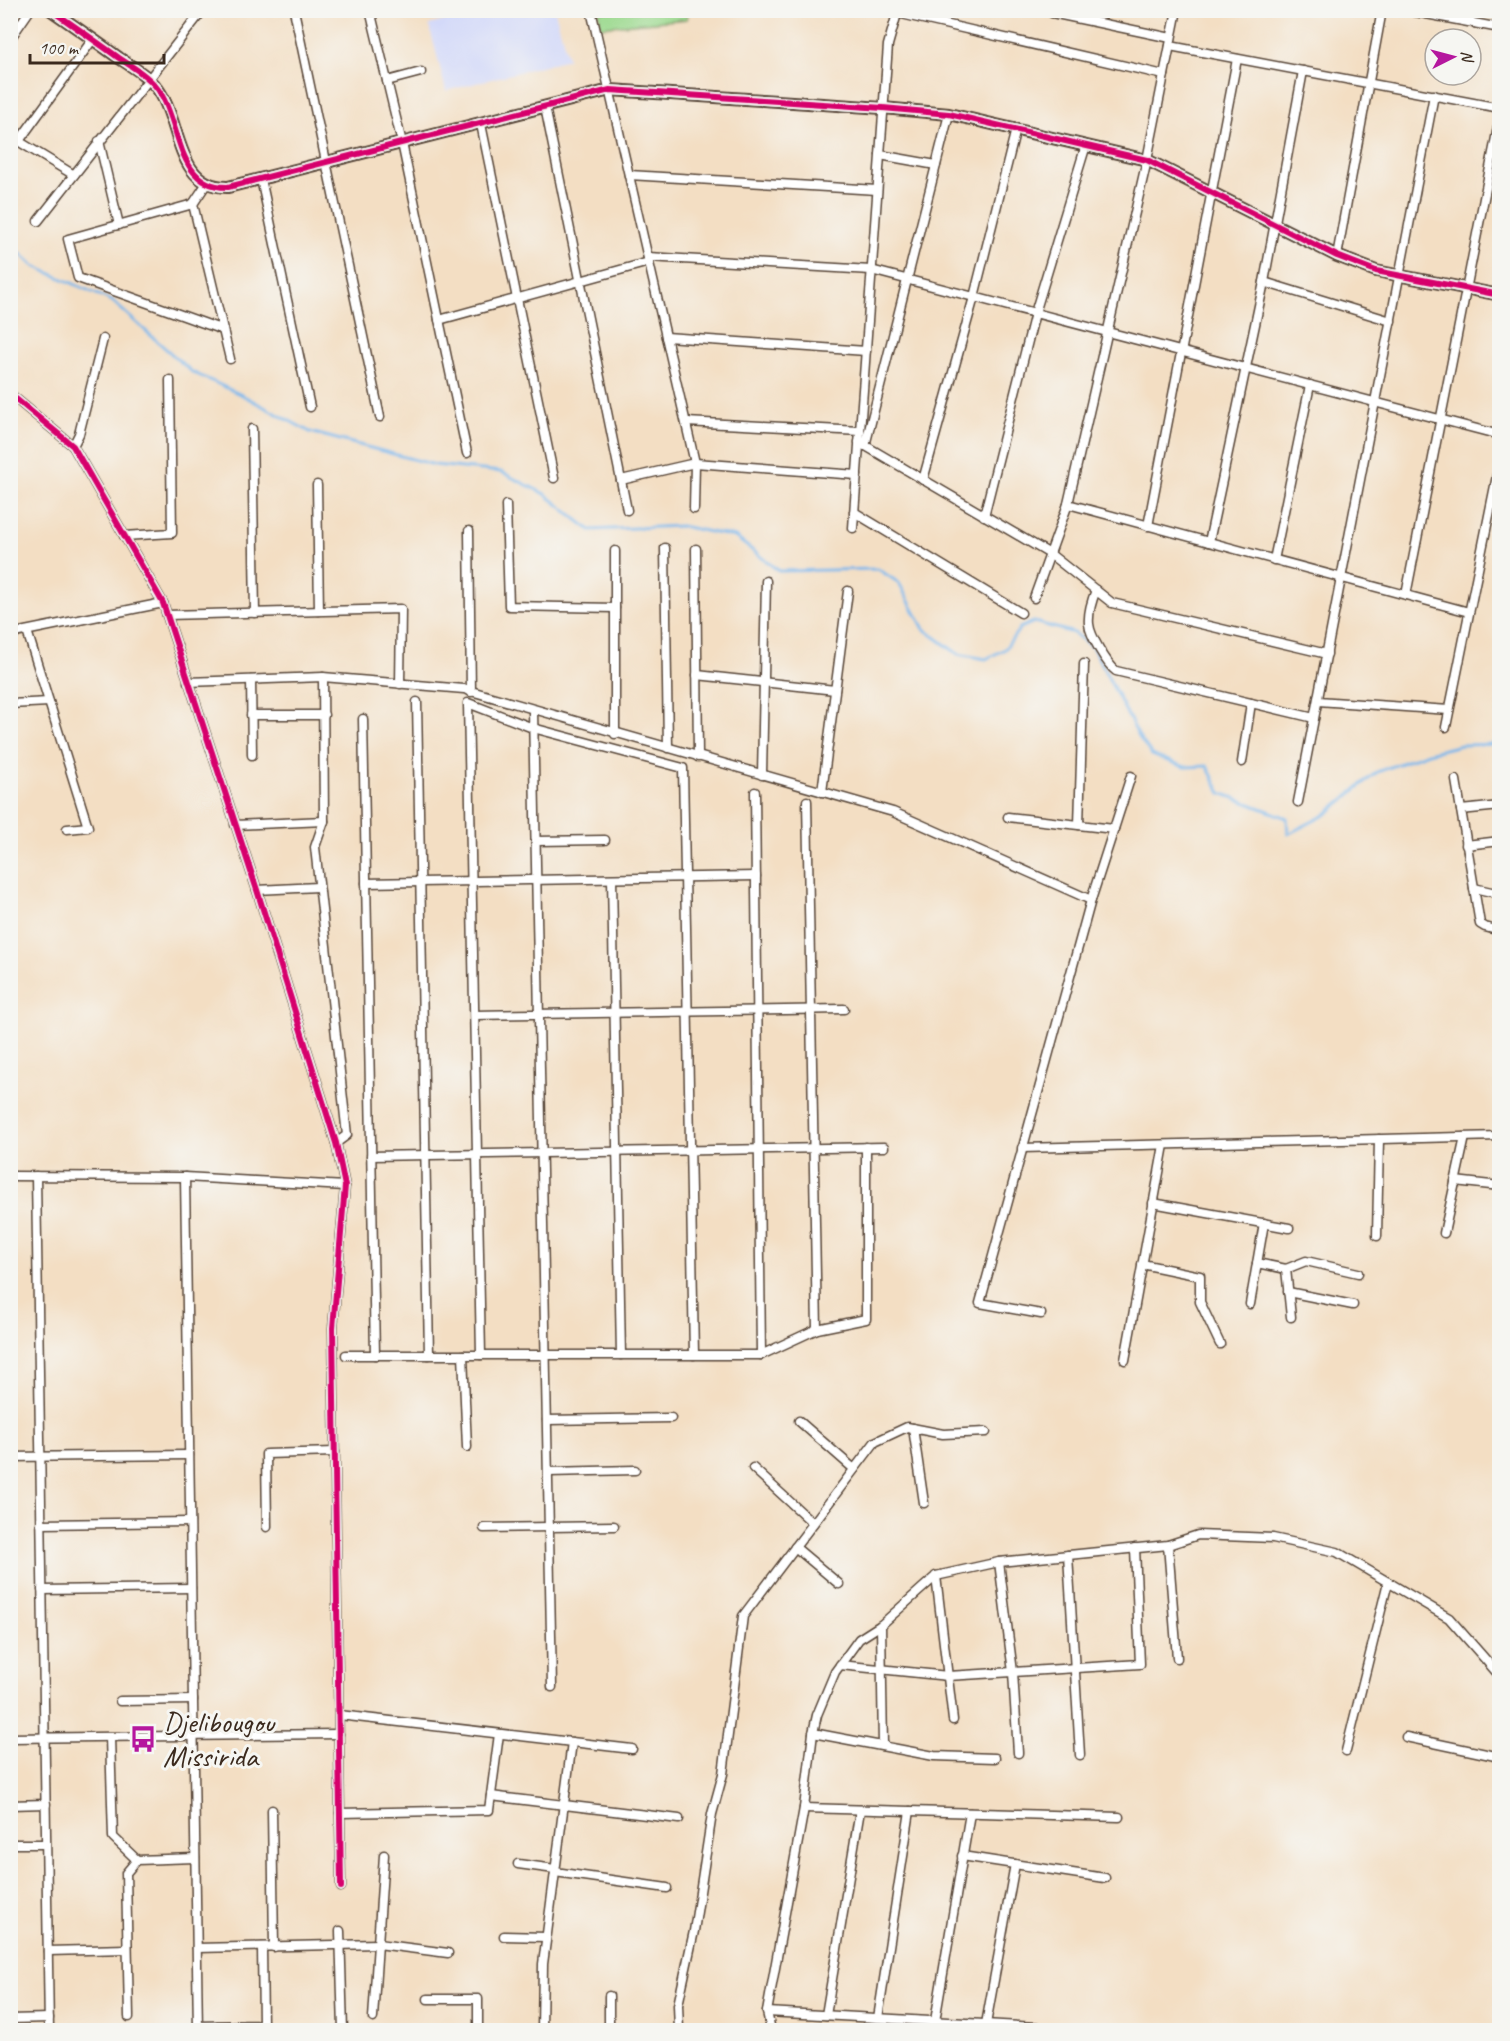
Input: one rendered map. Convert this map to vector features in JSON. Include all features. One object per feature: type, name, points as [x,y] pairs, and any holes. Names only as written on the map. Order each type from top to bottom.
[{"type":"street","points":[[10,39],[30,10]]},
{"type":"street","points":[[51,10],[148,78],[161,94],[189,167],[198,177],[218,187],[228,187],[261,179],[610,90],[883,108],[949,114],[1147,160],[1337,256],[1376,271],[1500,295]]},
{"type":"street","points":[[38,220],[203,10]]},
{"type":"street","points":[[294,10],[380,417]]},
{"type":"street","points":[[370,10],[402,143],[467,453]]},
{"type":"street","points":[[591,10],[695,463],[694,509]]},
{"type":"street","points":[[1049,10],[1053,13],[1237,59],[1500,108]]},
{"type":"street","points":[[1034,598],[1068,504],[1147,160],[1177,10]]},
{"type":"street","points":[[1337,256],[1382,10]]},
{"type":"street","points":[[1405,10],[1449,14],[1500,28]]},
{"type":"street","points":[[862,444],[860,431],[888,45],[897,12],[1164,75]]},
{"type":"street","points":[[19,141],[93,39]]},
{"type":"street","points":[[1148,526],[1237,59]]},
{"type":"street","points":[[1209,543],[1264,282],[1303,71]]},
{"type":"street","points":[[387,81],[421,72]]},
{"type":"street","points":[[1298,802],[1434,95]]},
{"type":"street","points":[[545,107],[627,510]]},
{"type":"street","points":[[853,528],[862,444],[949,114]]},
{"type":"street","points":[[1406,595],[1500,117]]},
{"type":"street","points":[[481,124],[554,478]]},
{"type":"street","points":[[923,480],[974,297],[1016,129]]},
{"type":"street","points":[[10,136],[74,175]]},
{"type":"street","points":[[99,141],[119,225]]},
{"type":"street","points":[[984,516],[1035,313],[1086,146]]},
{"type":"street","points":[[880,155],[936,165]]},
{"type":"street","points":[[629,175],[877,190]]},
{"type":"street","points":[[261,179],[310,406]]},
{"type":"street","points":[[207,183],[193,204],[68,239],[78,278],[223,330]]},
{"type":"street","points":[[193,204],[230,359]]},
{"type":"street","points":[[439,320],[648,260],[872,270],[1500,435]]},
{"type":"street","points":[[1264,282],[1391,321]]},
{"type":"street","points":[[666,337],[866,351]]},
{"type":"street","points":[[73,446],[79,434],[103,339]]},
{"type":"street","points":[[124,536],[172,533],[170,380]]},
{"type":"street","points":[[1274,560],[1310,385]]},
{"type":"street","points":[[10,394],[73,446],[163,603],[257,890],[336,1143],[345,1186],[333,1328],[341,1887]]},
{"type":"street","points":[[686,422],[860,431]]},
{"type":"street","points":[[252,429],[255,613]]},
{"type":"street","points":[[862,444],[1050,554],[1112,603],[1327,654]]},
{"type":"street","points":[[1446,728],[1500,461]]},
{"type":"street","points":[[621,480],[695,463],[857,476]]},
{"type":"street","points":[[317,485],[319,611]]},
{"type":"street","points":[[1068,504],[1469,612]]},
{"type":"street","points":[[507,505],[508,606],[615,608]]},
{"type":"street","points":[[854,512],[1021,613]]},
{"type":"street","points":[[469,531],[471,692]]},
{"type":"street","points":[[665,548],[668,748]]},
{"type":"street","points":[[696,549],[698,757]]},
{"type":"street","points":[[615,551],[615,734]]},
{"type":"street","points":[[762,775],[766,581]]},
{"type":"street","points":[[822,792],[848,591]]},
{"type":"street","points":[[1096,591],[1089,624],[1092,635],[1107,663],[1116,671],[1314,718]]},
{"type":"street","points":[[10,634],[163,603]]},
{"type":"street","points":[[166,615],[401,609],[400,684]]},
{"type":"street","points":[[27,631],[88,827],[67,829]]},
{"type":"street","points":[[1079,825],[1084,664]]},
{"type":"street","points":[[697,675],[835,690]]},
{"type":"street","points":[[188,682],[323,677],[471,692],[893,812],[1091,900]]},
{"type":"street","points":[[323,677],[324,821],[315,847],[347,1135],[336,1143]]},
{"type":"street","points":[[251,680],[252,755]]},
{"type":"street","points":[[1318,701],[1449,710]]},
{"type":"street","points":[[10,704],[49,702]]},
{"type":"street","points":[[417,702],[429,1355]]},
{"type":"street","points":[[481,1355],[468,703],[533,728],[683,768],[694,1355]]},
{"type":"street","points":[[1242,762],[1251,703]]},
{"type":"street","points":[[533,710],[552,1687]]},
{"type":"street","points":[[251,716],[324,715]]},
{"type":"street","points":[[363,719],[375,1355]]},
{"type":"street","points":[[1041,1314],[980,1303],[1091,900],[1131,776]]},
{"type":"street","points":[[1456,780],[1480,924],[1500,931]]},
{"type":"street","points":[[755,792],[761,1354]]},
{"type":"street","points":[[807,801],[818,1329]]},
{"type":"street","points":[[1461,810],[1500,806]]},
{"type":"street","points":[[1008,817],[1114,829]]},
{"type":"street","points":[[236,825],[324,821]]},
{"type":"street","points":[[536,842],[605,840]]},
{"type":"street","points":[[1466,845],[1500,841]]},
{"type":"street","points":[[366,883],[756,876]]},
{"type":"street","points":[[612,879],[621,1355]]},
{"type":"street","points":[[257,890],[318,887]]},
{"type":"street","points":[[1474,888],[1500,894]]},
{"type":"street","points":[[474,1015],[844,1009]]},
{"type":"street","points":[[1022,1148],[1500,1136]]},
{"type":"street","points":[[1444,1233],[1465,1137]]},
{"type":"street","points":[[1377,1236],[1379,1139]]},
{"type":"street","points":[[1125,1360],[1164,1145]]},
{"type":"street","points":[[346,1355],[761,1354],[818,1329],[866,1318],[866,1147]]},
{"type":"street","points":[[371,1156],[884,1147]]},
{"type":"street","points":[[10,1176],[185,1177],[345,1186]]},
{"type":"street","points":[[36,1176],[49,2031]]},
{"type":"street","points":[[185,1177],[198,2028],[263,2025],[262,1947]]},
{"type":"street","points":[[1455,1181],[1500,1186]]},
{"type":"street","points":[[1153,1203],[1289,1228]]},
{"type":"street","points":[[1250,1304],[1264,1223]]},
{"type":"street","points":[[1257,1263],[1286,1269],[1306,1261],[1358,1273]]},
{"type":"street","points":[[1142,1264],[1200,1276],[1200,1302],[1220,1344]]},
{"type":"street","points":[[1286,1269],[1291,1317]]},
{"type":"street","points":[[1288,1292],[1353,1305]]},
{"type":"street","points":[[463,1355],[467,1447]]},
{"type":"street","points":[[547,1420],[671,1418]]},
{"type":"street","points":[[799,1421],[854,1468]]},
{"type":"street","points":[[678,2031],[678,2005],[694,1931],[712,1814],[723,1774],[743,1616],[874,1442],[907,1427],[943,1434],[986,1432]]},
{"type":"street","points":[[913,1428],[924,1503]]},
{"type":"street","points":[[267,1527],[266,1454],[335,1452]]},
{"type":"street","points":[[10,1457],[189,1455]]},
{"type":"street","points":[[753,1468],[813,1523]]},
{"type":"street","points":[[548,1472],[635,1470]]},
{"type":"street","points":[[41,1524],[190,1522]]},
{"type":"street","points":[[484,1528],[614,1526]]},
{"type":"street","points":[[771,2031],[767,2012],[804,1808],[817,1715],[835,1672],[859,1639],[881,1625],[936,1576],[999,1562],[1168,1545],[1198,1535],[1273,1538],[1337,1551],[1449,1618],[1500,1676]]},
{"type":"street","points":[[1168,1545],[1177,1658]]},
{"type":"street","points":[[795,1546],[839,1584]]},
{"type":"street","points":[[840,1665],[948,1676],[1140,1664],[1135,1548]]},
{"type":"street","points":[[1068,1555],[1080,1755]]},
{"type":"street","points":[[999,1562],[1013,1672],[1018,1753]]},
{"type":"street","points":[[936,1576],[953,1720]]},
{"type":"street","points":[[1346,1751],[1388,1582]]},
{"type":"street","points":[[42,1590],[191,1588]]},
{"type":"street","points":[[881,1625],[883,1746]]},
{"type":"street","points":[[120,1701],[193,1700]]},
{"type":"street","points":[[339,1715],[632,1749]]},
{"type":"street","points":[[813,1733],[934,1756],[995,1758]]},
{"type":"street","points":[[10,1738],[339,1734]]},
{"type":"street","points":[[340,1812],[489,1810],[499,1734]]},
{"type":"street","points":[[110,1737],[113,1837],[137,1860],[195,1858]]},
{"type":"street","points":[[1406,1737],[1500,1757]]},
{"type":"street","points":[[542,2031],[543,1964],[572,1742]]},
{"type":"street","points":[[491,1796],[679,1819]]},
{"type":"street","points":[[10,1805],[46,1804]]},
{"type":"street","points":[[804,1808],[1119,1817]]},
{"type":"street","points":[[272,1810],[274,1947]]},
{"type":"street","points":[[826,2015],[860,1810]]},
{"type":"street","points":[[878,2018],[910,1811]]},
{"type":"street","points":[[935,2021],[970,1813]]},
{"type":"street","points":[[10,1844],[46,1844]]},
{"type":"street","points":[[373,2018],[384,1855]]},
{"type":"street","points":[[962,1856],[1105,1878]]},
{"type":"street","points":[[129,2017],[126,1874],[137,1860]]},
{"type":"street","points":[[518,1864],[667,1888]]},
{"type":"street","points":[[986,2024],[1015,1864]]},
{"type":"street","points":[[340,1931],[342,2031]]},
{"type":"street","points":[[504,1936],[546,1937]]},
{"type":"street","points":[[197,1948],[378,1944],[448,1953]]},
{"type":"street","points":[[48,1951],[127,1949]]},
{"type":"street","points":[[609,1996],[609,2031]]},
{"type":"street","points":[[428,1999],[478,2000],[478,2031]]},
{"type":"street","points":[[767,2012],[1037,2027]]},
{"type":"street","points":[[10,2019],[49,2018]]},
{"type":"shaded area","points":[[483,10],[555,11],[568,59],[446,91],[429,25]]},
{"type":"green space","points":[[599,11],[686,11],[687,19],[600,27]]},
{"type":"waterway","points":[[10,244],[34,266],[112,301],[192,372],[244,396],[310,432],[435,465],[501,472],[545,494],[590,530],[681,526],[735,537],[779,571],[878,569],[899,583],[924,629],[958,654],[986,659],[1005,649],[1020,628],[1034,622],[1074,633],[1093,648],[1139,737],[1152,755],[1185,767],[1207,766],[1221,793],[1287,818],[1288,834],[1325,815],[1377,772],[1428,753],[1461,745],[1500,744]]},
{"type":"cycle path","points":[[51,10],[153,83],[168,107],[183,153],[190,166],[199,177],[211,185],[228,187],[610,90],[883,108],[949,114],[1147,160],[1337,256],[1376,271],[1500,295]]},
{"type":"cycle path","points":[[10,394],[73,446],[163,603],[257,890],[336,1143],[345,1186],[333,1328],[341,1887]]},
{"type":"place","name":"Djelibougou Missirida","points":[[143,1739]]}]
